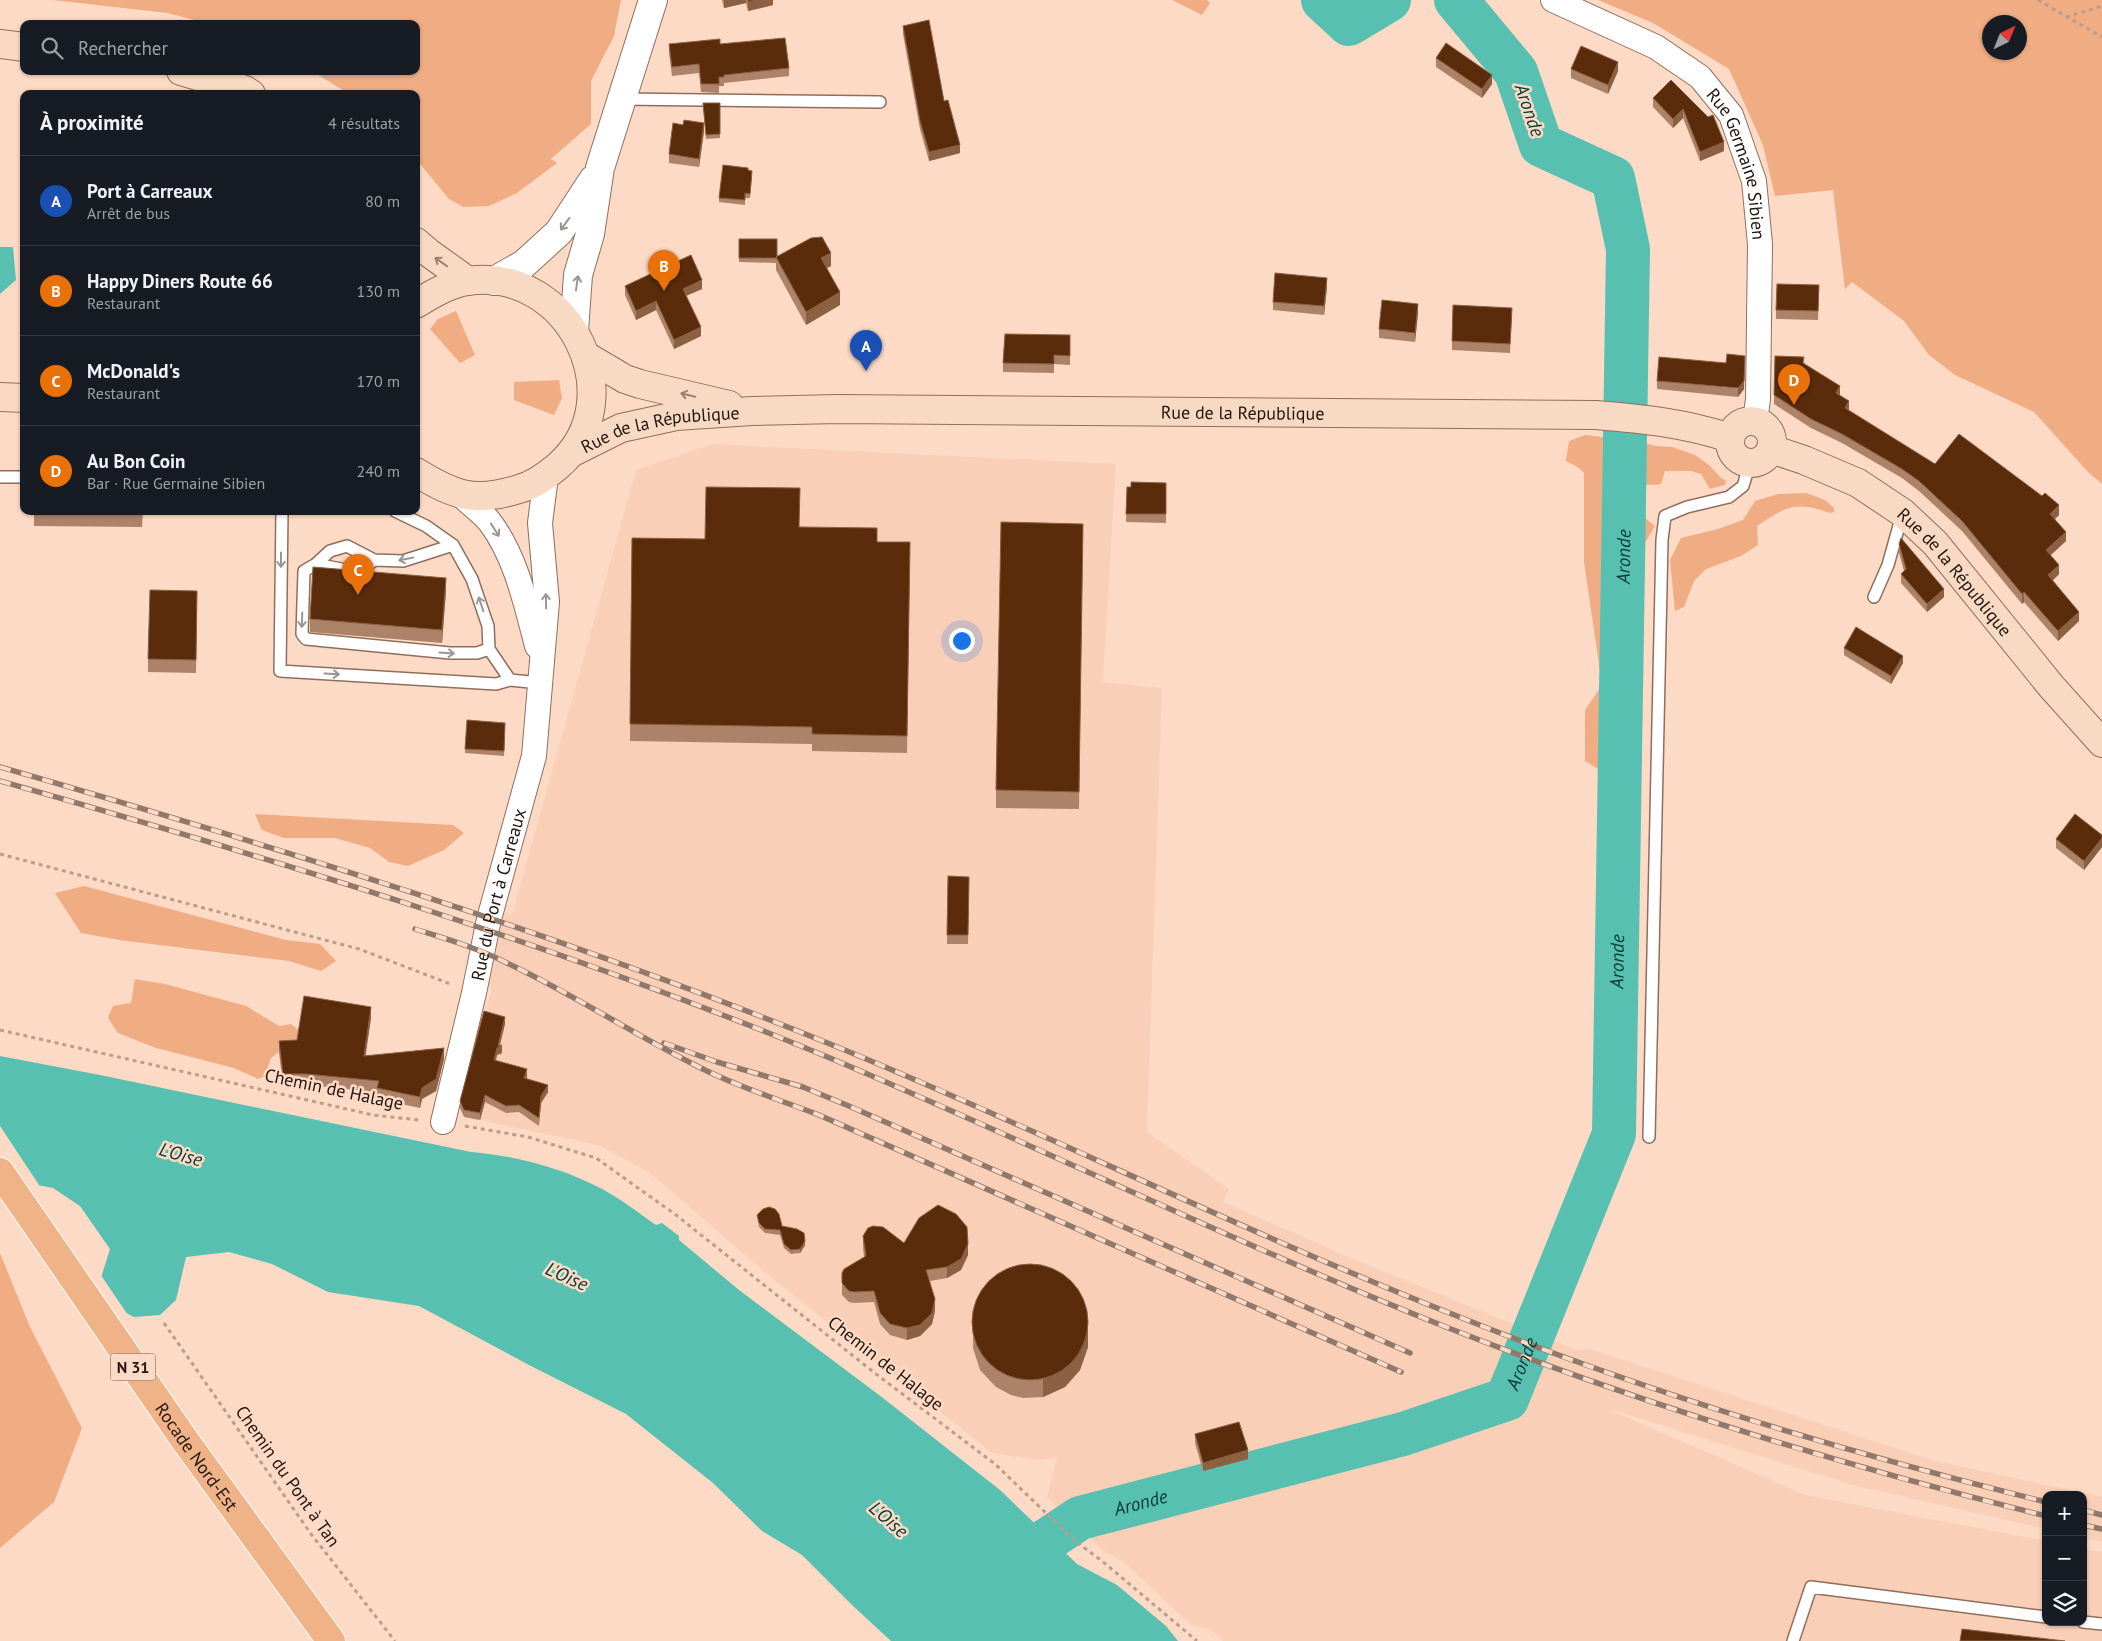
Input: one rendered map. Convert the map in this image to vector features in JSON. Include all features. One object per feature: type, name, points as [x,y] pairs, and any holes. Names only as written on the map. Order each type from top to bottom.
[{"type":"main road","points":[[0,44],[20,46]]},
{"type":"main road","points":[[194,75],[245,90]]},
{"type":"main road","points":[[420,245],[429,253],[481,281]]},
{"type":"main road","points":[[420,301],[438,290],[481,281],[519,286],[543,298],[562,315],[574,331],[586,356],[591,377],[591,398],[587,420],[571,453],[546,476],[529,487],[500,495],[461,495],[435,484],[420,475]]},
{"type":"main road","name":"Rue de la République","points":[[586,356],[625,379],[640,384],[752,410]]},
{"type":"main road","points":[[0,397],[20,398]]},
{"type":"main road","name":"Rue de la République","points":[[571,453],[625,426],[676,416],[752,410],[879,409],[1596,415],[1653,420],[1704,430],[1730,438]]},
{"type":"main road","points":[[1755,422],[1761,424],[1770,433],[1772,439],[1761,456],[1743,462],[1732,453],[1730,438],[1732,432],[1742,423],[1755,422]]},
{"type":"main road","name":"Rue de la République","points":[[1761,456],[1804,460],[1858,482],[1902,513],[1935,543],[2051,686],[2102,743]]},
{"type":"main road","name":"Rocade Nord-Est","points":[[0,1172],[186,1442],[330,1641]]},
{"type":"street","points":[[574,331],[578,275],[590,234],[600,168],[653,0]]},
{"type":"street","name":"Rue Germaine Sibien","points":[[1554,0],[1656,47],[1700,77],[1731,115],[1754,181],[1760,244],[1758,398],[1755,422]]},
{"type":"street","points":[[481,281],[524,264],[559,232],[600,168]]},
{"type":"street","name":"Rue du Port à Carreaux","points":[[443,1122],[474,993],[489,918],[534,756],[546,602],[540,523],[546,476]]},
{"type":"street","name":"Rue du Port à Carreaux","points":[[461,495],[488,520],[505,547],[525,602],[541,675]]},
{"type":"lane","points":[[621,100],[880,102]]},
{"type":"lane","points":[[1649,1137],[1662,540],[1665,516],[1687,507],[1729,497],[1744,486],[1761,456]]},
{"type":"lane","points":[[0,477],[20,477]]},
{"type":"lane","points":[[1874,597],[1888,566],[1902,513]]},
{"type":"lane","points":[[282,515],[280,671],[496,684],[541,675]]},
{"type":"lane","points":[[403,515],[426,526],[453,545],[472,579],[488,626],[489,649],[510,680]]},
{"type":"lane","points":[[453,545],[402,561],[374,560],[347,546],[330,551],[316,564],[304,571],[302,634],[306,639],[450,653],[477,653],[489,649]]},
{"type":"lane","points":[[316,564],[346,570],[362,570],[374,560]]},
{"type":"lane","points":[[1793,1641],[1811,1587],[2042,1616]]},
{"type":"lane","points":[[2087,1622],[2102,1624]]},
{"type":"path","points":[[2038,0],[2102,37]]},
{"type":"path","points":[[2065,17],[2102,6]]},
{"type":"path","points":[[0,854],[359,948],[474,993]]},
{"type":"path","name":"Chemin de Halage","points":[[0,1030],[373,1115],[443,1122],[528,1138],[596,1158],[676,1215],[876,1374],[995,1464],[1076,1542],[1197,1641]]},
{"type":"path","name":"Chemin du Pont à Tan","points":[[164,1323],[311,1534],[395,1641]]},
{"type":"shaded area","points":[[53,0],[621,0],[614,36],[591,81],[591,124],[551,159],[557,163],[517,193],[489,206],[463,207],[449,199],[420,164],[420,90],[343,90],[318,75],[420,75],[420,20],[194,20],[167,13]]},
{"type":"shaded area","points":[[1172,0],[1207,0],[1210,3],[1202,15]]},
{"type":"shaded area","points":[[1598,0],[2102,0],[2102,484],[2088,472],[2034,412],[1955,375],[1929,355],[1904,321],[1852,282],[1845,289],[1833,190],[1775,196],[1763,145],[1729,69],[1653,23]]},
{"type":"shaded area","points":[[456,311],[475,355],[460,363],[430,329],[438,319]]},
{"type":"shaded area","points":[[559,380],[562,398],[554,415],[514,400],[514,382]]},
{"type":"shaded area","points":[[1585,435],[1672,447],[1695,455],[1726,481],[1725,485],[1710,489],[1701,474],[1691,471],[1665,471],[1661,484],[1656,485],[1613,479],[1610,490],[1611,498],[1623,515],[1645,518],[1655,526],[1645,543],[1638,550],[1609,550],[1609,588],[1639,678],[1640,722],[1637,758],[1619,775],[1605,773],[1585,761],[1585,710],[1600,688],[1601,678],[1584,562],[1584,473],[1566,461],[1569,441]]},
{"type":"shaded area","points":[[713,444],[1116,464],[1103,682],[1162,688],[1147,1132],[1229,1189],[1223,1202],[1360,1262],[1577,1350],[1590,1349],[1935,1461],[2074,1491],[2042,1491],[2042,1528],[1853,1485],[1603,1407],[1805,1495],[2042,1540],[2042,1626],[2087,1626],[2087,1550],[2102,1552],[2102,1641],[1223,1641],[1210,1629],[1191,1625],[1125,1563],[1103,1550],[1047,1497],[1057,1457],[1037,1460],[992,1453],[767,1274],[650,1173],[599,1145],[464,1117],[461,1107],[492,988],[477,979],[492,908],[512,915],[636,470]]},
{"type":"shaded area","points":[[1806,493],[1825,500],[1834,508],[1834,512],[1830,513],[1808,507],[1800,507],[1784,510],[1767,519],[1757,526],[1758,545],[1741,556],[1706,569],[1694,581],[1684,607],[1675,611],[1670,560],[1681,538],[1718,529],[1743,520],[1755,501],[1778,494]]},
{"type":"shaded area","points":[[255,814],[453,825],[464,833],[444,850],[408,866],[389,862],[370,848],[335,838],[284,838],[262,830]]},
{"type":"shaded area","points":[[84,886],[286,940],[320,944],[336,961],[321,971],[289,961],[119,940],[81,933],[55,893]]},
{"type":"shaded area","points":[[135,979],[165,984],[246,1006],[279,1026],[291,1024],[311,1040],[291,1042],[271,1058],[265,1076],[258,1079],[234,1068],[156,1048],[118,1033],[108,1018],[113,1006],[131,1003]]},
{"type":"shaded area","points":[[0,1253],[30,1327],[82,1428],[54,1502],[0,1548]]},
{"type":"shaded area","points":[[2087,1494],[2102,1497],[2102,1542],[2087,1539]]},
{"type":"water","points":[[0,247],[13,247],[16,280],[0,294]]},
{"type":"water","name":"L'Oise","points":[[0,1056],[471,1152],[522,1160],[556,1169],[588,1182],[617,1198],[656,1225],[662,1223],[679,1236],[679,1240],[739,1290],[883,1398],[1000,1490],[1077,1564],[1117,1585],[1166,1626],[1178,1641],[891,1641],[802,1555],[762,1531],[713,1483],[626,1414],[419,1306],[328,1292],[272,1264],[229,1252],[186,1257],[176,1300],[160,1315],[134,1317],[95,1297],[110,1249],[80,1206],[53,1188],[0,1178]]},
{"type":"pier","points":[[0,1126],[41,1188],[0,1180]]},
{"type":"pier","points":[[100,1274],[130,1318],[94,1300],[92,1297]]},
{"type":"building","points":[[929,20],[944,101],[948,100],[960,145],[929,152],[920,121],[903,26]]},
{"type":"building","points":[[785,38],[789,68],[724,75],[724,77],[719,77],[719,84],[701,84],[699,64],[672,67],[669,44],[720,39],[720,44]]},
{"type":"building","points":[[1446,43],[1492,75],[1482,89],[1436,58]]},
{"type":"building","points":[[1581,46],[1618,62],[1608,85],[1571,69]]},
{"type":"building","points":[[1671,80],[1708,117],[1713,115],[1724,142],[1700,152],[1683,109],[1673,119],[1653,98]]},
{"type":"building","points":[[703,103],[720,103],[720,134],[706,135]]},
{"type":"building","points":[[684,120],[704,123],[699,159],[669,154],[673,123],[683,125]]},
{"type":"building","points":[[723,165],[748,168],[748,170],[752,171],[750,194],[745,193],[745,200],[719,198]]},
{"type":"building","points":[[822,237],[831,253],[821,258],[840,292],[806,312],[776,257],[811,238]]},
{"type":"building","points":[[739,239],[777,239],[777,256],[776,258],[739,258]]},
{"type":"building","points":[[691,255],[702,280],[683,289],[701,327],[674,340],[656,301],[636,311],[625,286]]},
{"type":"building","points":[[1275,273],[1327,278],[1324,306],[1273,302]]},
{"type":"building","points":[[1777,284],[1819,285],[1818,311],[1776,310]]},
{"type":"building","points":[[1382,300],[1418,304],[1415,333],[1379,329]]},
{"type":"building","points":[[1453,305],[1512,308],[1510,344],[1452,341]]},
{"type":"building","points":[[1005,334],[1070,335],[1070,356],[1054,355],[1054,364],[1003,363]]},
{"type":"building","points":[[1727,354],[1745,356],[1744,381],[1738,388],[1657,381],[1659,357],[1726,363]]},
{"type":"building","points":[[1775,356],[1804,357],[1803,363],[1840,386],[1836,393],[1849,401],[1845,408],[1935,464],[1959,434],[2042,496],[2045,493],[2059,505],[2050,514],[2066,532],[2046,550],[2059,565],[2048,575],[2079,612],[2058,631],[2024,592],[2022,594],[1962,521],[1919,481],[1842,434],[1811,419],[1774,395]]},
{"type":"building","points":[[1131,482],[1166,483],[1166,514],[1126,514],[1127,487],[1131,487]]},
{"type":"building","points":[[706,487],[800,488],[799,527],[877,528],[877,542],[910,542],[907,736],[812,734],[812,727],[630,724],[632,538],[705,539]]},
{"type":"building","points":[[1001,522],[1083,524],[1079,792],[996,790]]},
{"type":"building","points":[[1901,538],[1944,589],[1927,604],[1901,574],[1906,569],[1899,544]]},
{"type":"building","points":[[313,567],[446,578],[442,630],[310,619]]},
{"type":"building","points":[[150,590],[197,591],[196,660],[148,659]]},
{"type":"building","points":[[1856,627],[1903,656],[1891,676],[1844,648]]},
{"type":"building","points":[[467,720],[505,723],[504,751],[465,749]]},
{"type":"building","points":[[2075,814],[2102,835],[2102,838],[2084,861],[2056,839]]},
{"type":"building","points":[[948,876],[969,877],[968,935],[947,935]]},
{"type":"building","points":[[304,996],[371,1007],[364,1056],[444,1048],[436,1079],[422,1088],[420,1097],[377,1088],[379,1081],[306,1074],[283,1074],[279,1041],[297,1040]]},
{"type":"building","points":[[484,1011],[505,1017],[498,1046],[502,1045],[497,1048],[494,1060],[527,1069],[524,1078],[548,1085],[541,1096],[539,1118],[519,1105],[506,1106],[485,1095],[480,1113],[464,1110],[460,1101]]},
{"type":"building","points":[[938,1205],[956,1214],[967,1227],[968,1244],[961,1259],[947,1267],[926,1270],[935,1299],[932,1313],[920,1325],[907,1328],[890,1324],[880,1313],[874,1291],[849,1291],[842,1283],[842,1273],[844,1269],[866,1256],[863,1236],[868,1228],[873,1226],[883,1227],[904,1243],[919,1218]]},
{"type":"building","points":[[769,1207],[775,1209],[779,1214],[782,1226],[797,1229],[804,1233],[805,1241],[800,1249],[791,1250],[784,1244],[780,1230],[765,1229],[759,1223],[757,1215],[763,1209]]},
{"type":"building","points":[[1030,1264],[1052,1269],[1071,1281],[1083,1300],[1088,1322],[1083,1344],[1071,1363],[1052,1375],[1030,1380],[1008,1375],[989,1363],[977,1344],[972,1322],[977,1300],[989,1281],[1008,1269]]},
{"type":"building","points":[[1239,1422],[1248,1450],[1203,1463],[1195,1434]]},
{"type":"building","points":[[1962,1629],[2065,1641],[1960,1641]]},
{"type":"waterway","name":"Aronde","points":[[1323,0],[1349,24],[1389,0]]},
{"type":"waterway","name":"Aronde","points":[[999,1572],[1080,1518],[1403,1434],[1507,1399],[1614,1134],[1628,249],[1613,178],[1541,145],[1516,72],[1456,0]]},
{"type":"railway","points":[[0,767],[210,829],[419,895],[523,929],[728,1004],[830,1044],[986,1110],[1218,1215],[1373,1282],[1598,1369],[1671,1395],[1820,1441],[2042,1501]]},
{"type":"railway","points":[[0,781],[210,842],[419,907],[523,942],[729,1017],[908,1092],[1295,1264],[1451,1329],[1524,1357],[1671,1408],[1820,1455],[2042,1515]]},
{"type":"railway","points":[[415,929],[485,953],[531,975],[708,1072],[819,1115],[1401,1372]]},
{"type":"railway","points":[[664,1043],[717,1062],[803,1087],[849,1106],[1410,1353]]},
{"type":"railway","points":[[2087,1511],[2102,1515]]},
{"type":"railway","points":[[2087,1526],[2102,1529]]},
{"type":"place","name":"Happy Diners Route 66","points":[[664,291]]},
{"type":"place","name":"Port à Carreaux","points":[[866,371]]},
{"type":"place","name":"Au Bon Coin","points":[[1794,405]]},
{"type":"place","name":"McDonald's","points":[[358,595]]}]
